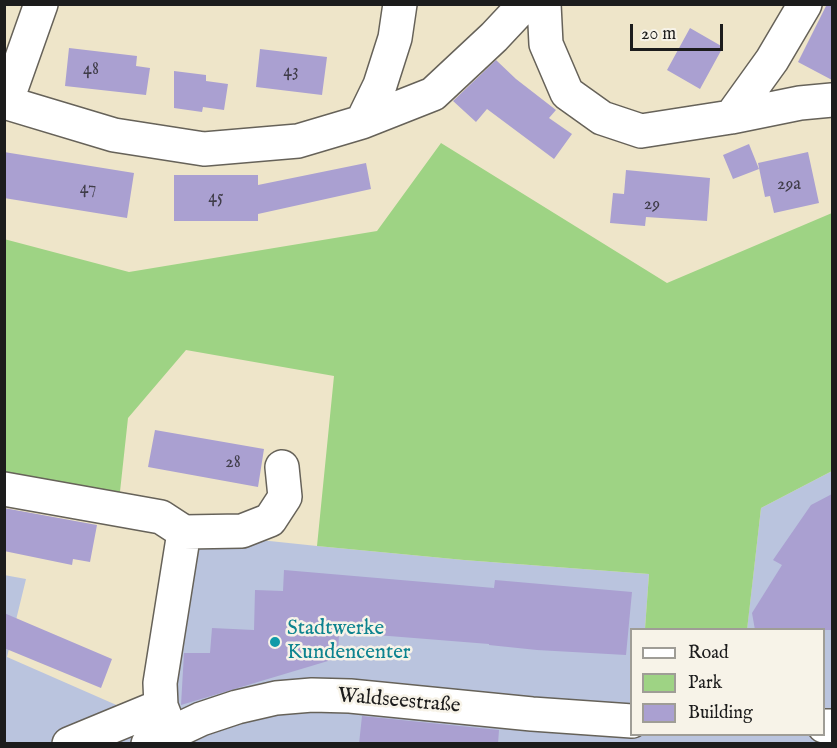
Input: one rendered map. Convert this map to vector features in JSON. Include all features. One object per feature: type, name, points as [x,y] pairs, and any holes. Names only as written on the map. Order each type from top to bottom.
[{"type":"street","points":[[41,4],[5,102],[114,135],[204,149],[298,141],[362,122],[433,94],[494,37],[525,4]]},
{"type":"street","points":[[362,122],[383,75],[395,38],[400,4]]},
{"type":"street","points":[[544,4],[546,44],[567,93],[602,118],[641,131],[832,100]]},
{"type":"street","points":[[731,117],[772,60],[805,4]]},
{"type":"street","points":[[4,489],[161,518],[184,532],[242,531],[270,520],[285,497],[282,467]]},
{"type":"street","points":[[160,727],[160,683],[184,532]]},
{"type":"street","name":"Waldseestraße","points":[[69,744],[201,719],[237,707],[276,698],[312,695],[350,696],[532,714],[630,721]]},
{"type":"shaded area","points":[[832,471],[832,743],[5,743],[4,575],[26,579],[7,657],[121,707],[126,717],[160,683],[184,532],[464,560],[649,574],[645,628],[630,628],[630,736],[825,736],[825,628],[747,628],[761,508]]},
{"type":"green space","points":[[441,143],[667,283],[832,213],[832,471],[761,508],[747,628],[645,628],[649,574],[317,546],[334,376],[186,350],[128,418],[118,510],[5,489],[4,239],[129,272],[377,231]]},
{"type":"building","points":[[827,4],[832,4],[832,80],[798,62]]},
{"type":"building","points":[[690,28],[723,47],[700,89],[667,70]]},
{"type":"building","points":[[69,48],[137,56],[136,66],[150,68],[146,95],[65,86]]},
{"type":"building","points":[[260,49],[327,57],[322,95],[256,87]]},
{"type":"building","points":[[496,60],[556,110],[549,118],[572,134],[554,159],[487,109],[476,122],[453,101]]},
{"type":"building","points":[[174,71],[206,75],[206,81],[228,84],[224,110],[203,107],[202,112],[174,108]]},
{"type":"building","points":[[749,144],[759,169],[733,179],[723,155]]},
{"type":"building","points":[[4,152],[134,173],[127,218],[4,198]]},
{"type":"building","points":[[808,152],[819,203],[774,213],[770,196],[765,197],[758,163]]},
{"type":"building","points":[[366,163],[371,189],[258,214],[258,221],[174,221],[174,175],[258,175],[258,185]]},
{"type":"building","points":[[626,170],[710,178],[707,221],[646,217],[645,226],[610,223],[613,193],[624,194]]},
{"type":"building","points":[[155,430],[264,449],[258,487],[148,467]]},
{"type":"building","points":[[832,494],[832,630],[825,630],[825,628],[755,628],[752,613],[782,565],[773,560],[811,505]]},
{"type":"building","points":[[4,508],[97,525],[90,562],[73,559],[72,565],[4,551]]},
{"type":"building","points":[[284,570],[494,588],[495,580],[632,592],[626,655],[537,650],[339,632],[338,658],[181,705],[184,653],[210,653],[212,628],[254,630],[255,590],[283,591]]},
{"type":"building","points":[[4,613],[112,659],[101,688],[4,648]]},
{"type":"building","points":[[362,716],[499,730],[498,744],[359,744]]},
{"type":"place","name":"Stadtwerke Kundencenter","points":[[275,642]]}]
